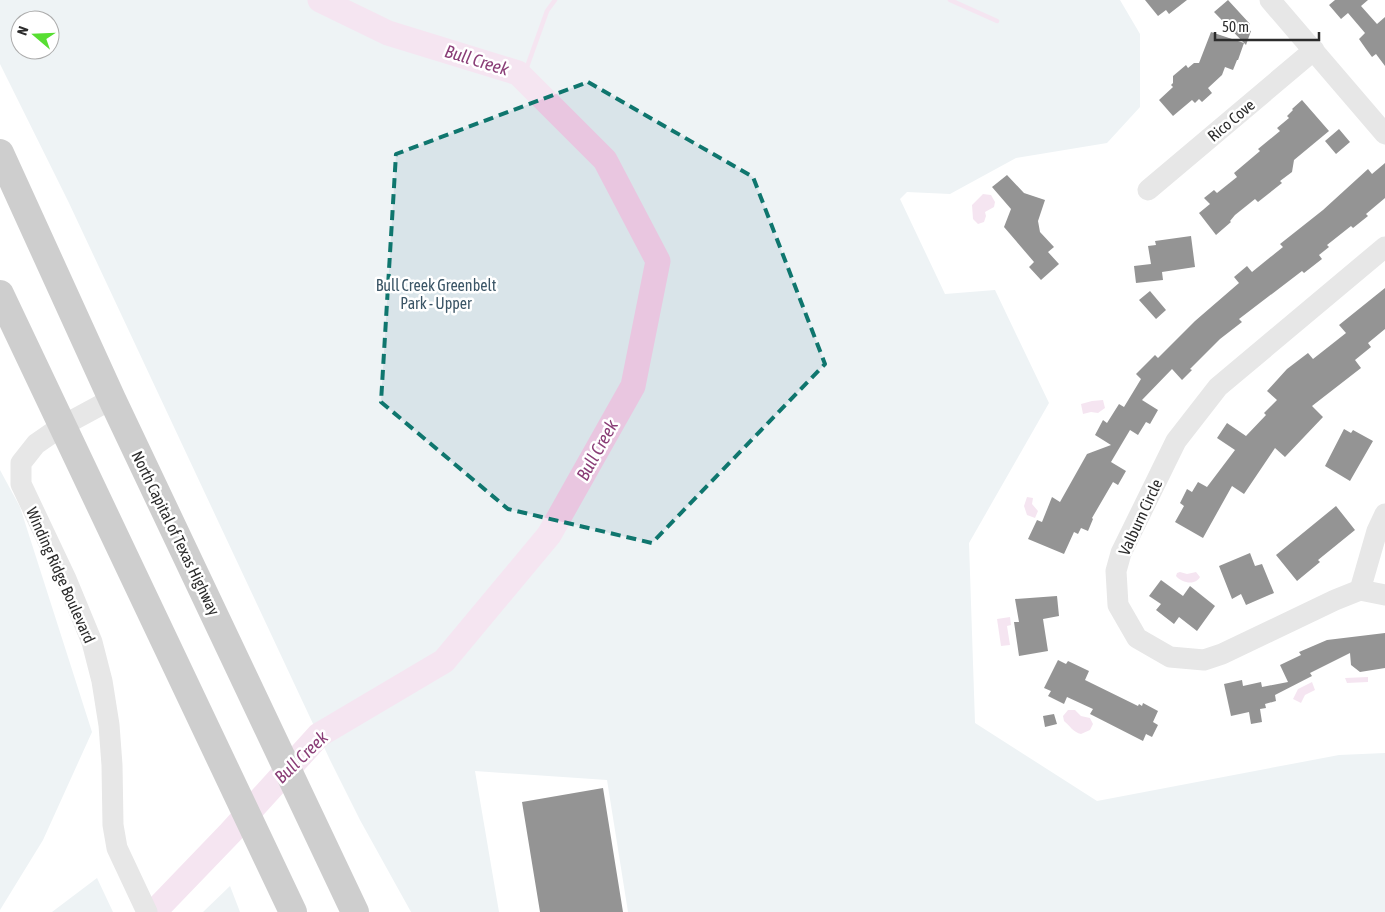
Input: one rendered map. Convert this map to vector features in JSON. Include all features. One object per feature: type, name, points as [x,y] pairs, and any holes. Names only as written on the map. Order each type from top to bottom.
[{"type":"highway","name":"North Capital of Texas Highway","points":[[0,153],[112,398],[355,912]]},
{"type":"highway","points":[[0,294],[288,903]]},
{"type":"street","points":[[1270,0],[1385,134]]},
{"type":"street","name":"Rico Cove","points":[[1148,190],[1314,50]]},
{"type":"street","name":"Valburn Circle","points":[[1360,590],[1222,654],[1204,660],[1170,658],[1137,638],[1118,604],[1116,571],[1121,553],[1176,441],[1218,387],[1385,247]]},
{"type":"street","name":"Winding Ridge Boulevard","points":[[112,398],[62,426],[36,444],[21,463],[21,484],[66,579],[92,642],[102,682],[109,725],[114,825],[117,848],[147,912]]},
{"type":"street","points":[[1385,514],[1377,531],[1360,590],[1385,595]]},
{"type":"highlighted area","points":[[588,82],[753,177],[825,364],[652,543],[508,509],[381,402],[396,154]]},
{"type":"green space","name":"Bull Creek Greenbelt Park - Upper","points":[[0,0],[1120,0],[1140,34],[1140,107],[1107,143],[1016,158],[950,194],[907,192],[900,199],[945,294],[995,290],[1049,403],[969,543],[975,723],[1097,801],[1339,755],[1385,753],[1385,912],[628,912],[607,780],[475,771],[499,912],[411,912],[360,820],[330,760],[69,203],[0,64]]},
{"type":"green space","points":[[0,470],[20,507],[92,732],[43,840],[0,910]]},
{"type":"green space","points":[[97,878],[113,912],[52,912]]},
{"type":"green space","points":[[230,886],[240,912],[203,912]]},
{"type":"shaded area","points":[[983,194],[991,195],[995,202],[994,207],[985,212],[984,222],[978,224],[973,219],[972,205]]},
{"type":"shaded area","points":[[1103,400],[1105,408],[1098,413],[1083,414],[1081,404]]},
{"type":"shaded area","points":[[1027,497],[1033,498],[1032,504],[1038,511],[1035,518],[1027,515],[1024,506]]},
{"type":"shaded area","points":[[1180,572],[1187,574],[1196,572],[1200,577],[1195,582],[1185,582],[1176,576]]},
{"type":"shaded area","points":[[1010,617],[1011,625],[1007,626],[1010,645],[1001,646],[997,619]]},
{"type":"shaded area","points":[[1368,677],[1368,682],[1347,683],[1345,678]]},
{"type":"shaded area","points":[[1312,682],[1315,690],[1305,695],[1301,703],[1293,699],[1298,689]]},
{"type":"shaded area","points":[[1068,710],[1075,710],[1081,716],[1090,718],[1093,724],[1090,730],[1081,734],[1072,729],[1064,721],[1063,716]]},
{"type":"building","points":[[1145,0],[1187,0],[1169,14],[1166,10],[1158,16]]},
{"type":"building","points":[[1228,0],[1250,24],[1248,30],[1251,31],[1246,45],[1214,12]]},
{"type":"building","points":[[1335,0],[1368,0],[1361,6],[1377,24],[1385,17],[1385,66],[1376,54],[1372,57],[1359,39],[1365,33],[1348,13],[1341,19],[1329,5]]},
{"type":"building","points":[[1211,32],[1244,43],[1238,60],[1233,70],[1225,67],[1222,75],[1208,88],[1212,93],[1202,102],[1199,99],[1195,103],[1192,100],[1173,116],[1159,100],[1173,87],[1171,85],[1173,83],[1173,76],[1186,65],[1188,68],[1194,63],[1199,63]]},
{"type":"building","points":[[1302,100],[1329,131],[1294,160],[1292,172],[1280,181],[1282,183],[1258,202],[1255,199],[1235,215],[1231,222],[1216,235],[1199,213],[1210,204],[1204,198],[1214,190],[1217,193],[1237,177],[1234,173],[1260,151],[1258,149],[1280,131],[1277,128],[1289,118],[1287,116],[1292,109]]},
{"type":"building","points":[[1339,129],[1350,142],[1336,154],[1325,141]]},
{"type":"building","points":[[1385,163],[1385,198],[1366,214],[1368,216],[1353,228],[1351,226],[1327,245],[1329,247],[1319,255],[1322,259],[1304,273],[1302,271],[1239,319],[1242,322],[1220,339],[1190,369],[1192,370],[1182,380],[1172,369],[1142,400],[1158,410],[1150,424],[1146,422],[1138,435],[1130,430],[1111,462],[1126,471],[1118,485],[1113,482],[1092,518],[1088,531],[1081,528],[1078,534],[1074,532],[1064,554],[1028,539],[1037,520],[1042,522],[1052,497],[1060,502],[1087,454],[1111,445],[1095,435],[1103,420],[1107,423],[1119,404],[1124,407],[1141,379],[1136,374],[1155,355],[1158,358],[1195,321],[1239,283],[1234,277],[1247,266],[1252,272],[1283,247],[1280,244],[1323,210],[1368,169],[1372,174]]},
{"type":"building","points":[[1007,175],[1024,193],[1045,200],[1038,221],[1040,232],[1054,247],[1048,252],[1059,264],[1041,280],[1029,267],[1034,262],[1004,227],[1011,209],[992,187]]},
{"type":"building","points":[[1191,236],[1195,267],[1162,272],[1163,280],[1136,283],[1134,266],[1151,264],[1148,246],[1156,245],[1155,241]]},
{"type":"building","points":[[1385,288],[1385,329],[1368,343],[1371,347],[1355,360],[1361,368],[1312,406],[1323,417],[1285,457],[1275,448],[1244,494],[1232,486],[1203,538],[1175,522],[1184,506],[1180,503],[1187,489],[1192,492],[1198,482],[1207,487],[1235,450],[1217,438],[1227,423],[1246,436],[1277,400],[1267,391],[1287,369],[1308,353],[1313,359],[1346,333],[1339,325]]},
{"type":"building","points":[[1150,291],[1166,310],[1156,319],[1139,300]]},
{"type":"building","points":[[1344,429],[1351,433],[1353,430],[1373,441],[1350,481],[1325,466]]},
{"type":"building","points":[[1336,506],[1355,530],[1318,560],[1320,562],[1297,581],[1276,555]]},
{"type":"building","points":[[1250,553],[1255,566],[1262,564],[1274,593],[1246,605],[1241,594],[1232,599],[1219,566]]},
{"type":"building","points":[[1161,580],[1183,596],[1190,586],[1215,606],[1197,631],[1179,617],[1174,624],[1156,610],[1161,604],[1149,596]]},
{"type":"building","points":[[1057,596],[1059,616],[1043,619],[1048,651],[1019,656],[1014,622],[1019,622],[1015,599]]},
{"type":"building","points":[[1385,633],[1385,668],[1360,672],[1351,665],[1350,653],[1310,673],[1312,676],[1275,695],[1276,701],[1265,704],[1266,708],[1260,709],[1262,722],[1251,724],[1249,712],[1231,716],[1224,684],[1242,680],[1243,686],[1261,682],[1262,687],[1288,682],[1280,665],[1301,655],[1299,652],[1327,640]]},
{"type":"building","points":[[1058,660],[1066,664],[1068,661],[1089,671],[1085,680],[1138,706],[1139,704],[1142,706],[1143,703],[1158,711],[1153,722],[1158,725],[1152,737],[1146,734],[1143,741],[1090,714],[1093,709],[1067,697],[1064,704],[1048,696],[1051,691],[1044,688]]},
{"type":"building","points":[[1054,714],[1057,724],[1045,727],[1043,716]]},
{"type":"building","points":[[603,788],[623,912],[540,912],[522,802]]},
{"type":"waterway","name":"Bull Creek","points":[[154,912],[230,833],[319,735],[444,661],[549,535],[633,386],[658,261],[605,160],[518,73],[388,33],[320,0]]},
{"type":"waterway","points":[[523,78],[547,11],[555,0]]},
{"type":"waterway","points":[[950,0],[997,21]]}]
